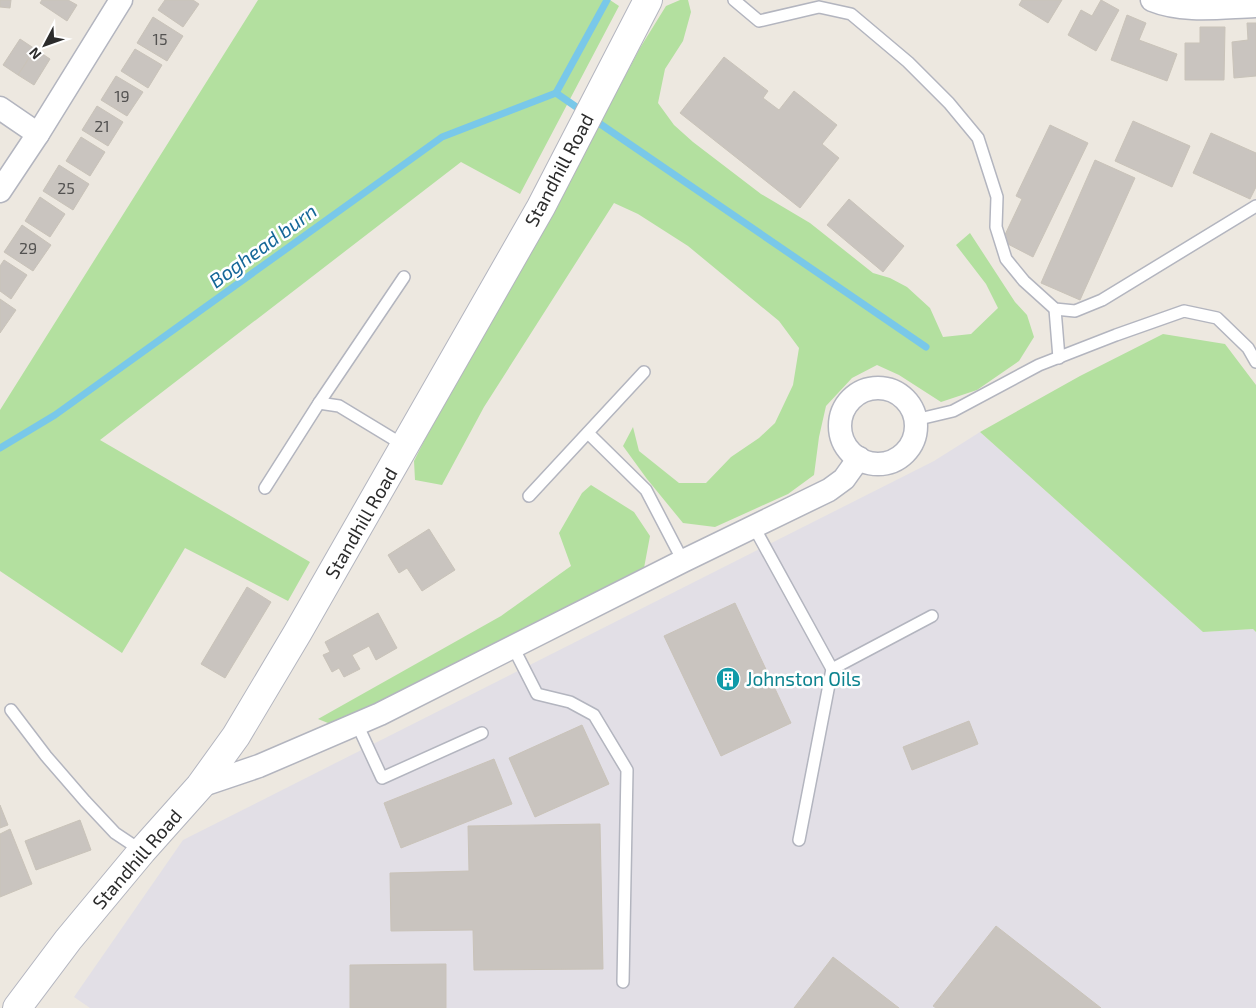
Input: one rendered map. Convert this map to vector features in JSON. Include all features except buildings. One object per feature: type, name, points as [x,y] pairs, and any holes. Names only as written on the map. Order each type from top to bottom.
[{"type":"street","points":[[0,191],[38,134],[121,0]]},
{"type":"street","name":"Standhill Road","points":[[17,1008],[68,940],[142,851],[200,786],[236,736],[405,446],[541,207],[648,0]]},
{"type":"street","points":[[1152,0],[1162,4],[1193,8],[1256,6]]},
{"type":"street","points":[[0,108],[38,134]]},
{"type":"street","points":[[873,388],[886,389],[907,401],[915,420],[915,437],[909,448],[900,457],[889,462],[877,464],[859,458],[851,452],[841,434],[840,422],[844,409],[851,399],[861,392],[873,388]]},
{"type":"street","points":[[200,786],[258,766],[380,714],[683,561],[829,490],[844,479],[859,458]]},
{"type":"lane","points":[[734,0],[759,21],[819,7],[851,14],[908,62],[949,102],[978,138],[998,197],[996,227],[1006,259],[1024,281],[1055,309],[1075,311],[1102,300],[1256,206]]},
{"type":"lane","points":[[265,488],[319,402],[404,277]]},
{"type":"lane","points":[[1055,309],[1059,358]]},
{"type":"lane","points":[[915,420],[953,411],[1039,365],[1184,311],[1217,318],[1248,348],[1256,362]]},
{"type":"lane","points":[[529,496],[644,372]]},
{"type":"lane","points":[[319,402],[338,406],[405,446]]},
{"type":"lane","points":[[588,433],[646,490],[683,561]]},
{"type":"lane","points":[[754,527],[832,670],[799,840]]},
{"type":"lane","points":[[832,670],[932,616]]},
{"type":"lane","points":[[513,647],[538,694],[570,702],[594,715],[627,770],[623,982]]},
{"type":"lane","points":[[11,710],[46,756],[85,801],[115,832],[142,851]]},
{"type":"lane","points":[[357,724],[382,778],[482,733]]},
{"type":"shaded area","points":[[980,432],[1203,632],[1253,629],[1256,632],[1256,1008],[90,1008],[74,997],[183,840],[934,461]]},
{"type":"green space","points":[[258,0],[610,0],[619,6],[520,194],[461,162],[100,440],[310,562],[288,601],[185,548],[122,653],[0,571],[0,410]]},
{"type":"green space","points":[[680,0],[688,0],[691,12],[683,41],[665,69],[658,103],[674,125],[693,142],[761,194],[810,223],[873,273],[890,278],[907,287],[930,308],[943,337],[971,334],[998,308],[986,284],[956,245],[970,233],[1015,302],[1027,315],[1034,337],[1019,361],[977,390],[941,402],[899,375],[877,365],[852,378],[826,406],[819,437],[814,475],[788,494],[715,527],[683,523],[623,446],[633,427],[639,451],[679,483],[706,483],[731,457],[759,438],[775,423],[793,385],[799,348],[779,321],[688,246],[638,214],[614,203],[484,407],[442,485],[415,480],[414,461],[426,437],[589,144],[640,48],[666,6]]},
{"type":"green space","points":[[1163,334],[1225,344],[1256,385],[1256,632],[1253,629],[1203,632],[980,432],[1080,376]]},
{"type":"green space","points":[[591,485],[634,512],[650,536],[644,568],[333,725],[318,719],[501,616],[571,566],[559,533],[582,493]]},
{"type":"waterway","points":[[556,93],[607,0]]},
{"type":"waterway","points":[[556,93],[585,113]]},
{"type":"waterway","name":"Boghead burn","points":[[0,448],[55,415],[442,137],[556,93]]},
{"type":"waterway","points":[[593,119],[926,347]]},
{"type":"place","name":"Johnston Oils","points":[[728,679]]}]
